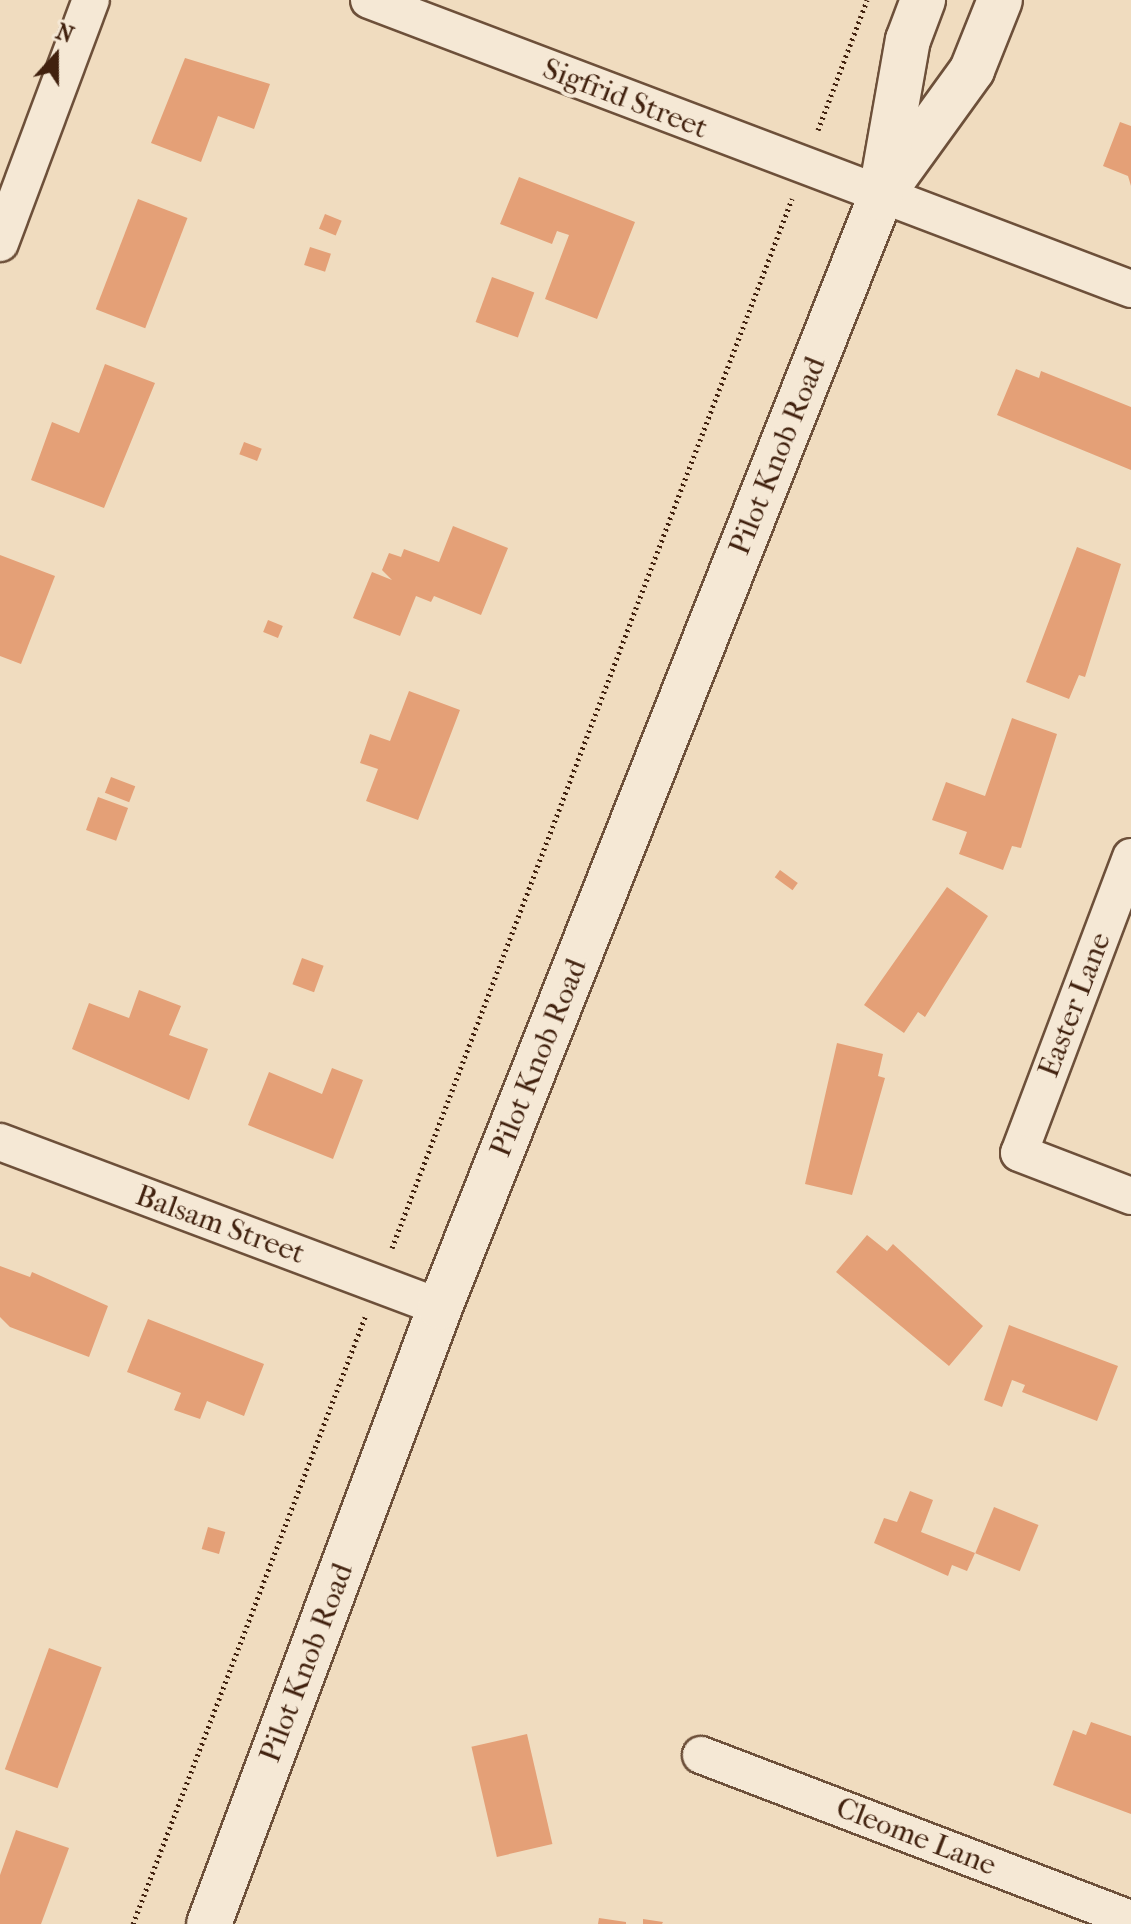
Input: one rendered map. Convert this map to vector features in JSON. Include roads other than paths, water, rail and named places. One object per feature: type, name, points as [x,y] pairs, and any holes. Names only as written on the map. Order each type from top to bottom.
[{"type":"main road","name":"Pilot Knob Road","points":[[209,1924],[440,1307],[880,198],[908,40],[923,0]]},
{"type":"main road","name":"Pilot Knob Road","points":[[880,198],[972,70],[1000,0]]},
{"type":"street","points":[[0,243],[91,0]]},
{"type":"street","name":"Sigfrid Street","points":[[369,0],[880,198],[1131,289]]},
{"type":"street","name":"Easter Lane","points":[[1131,857],[1019,1153],[1131,1196]]},
{"type":"street","name":"Balsam Street","points":[[0,1142],[440,1307]]},
{"type":"street","name":"Cleome Lane","points":[[701,1755],[1131,1919]]}]
